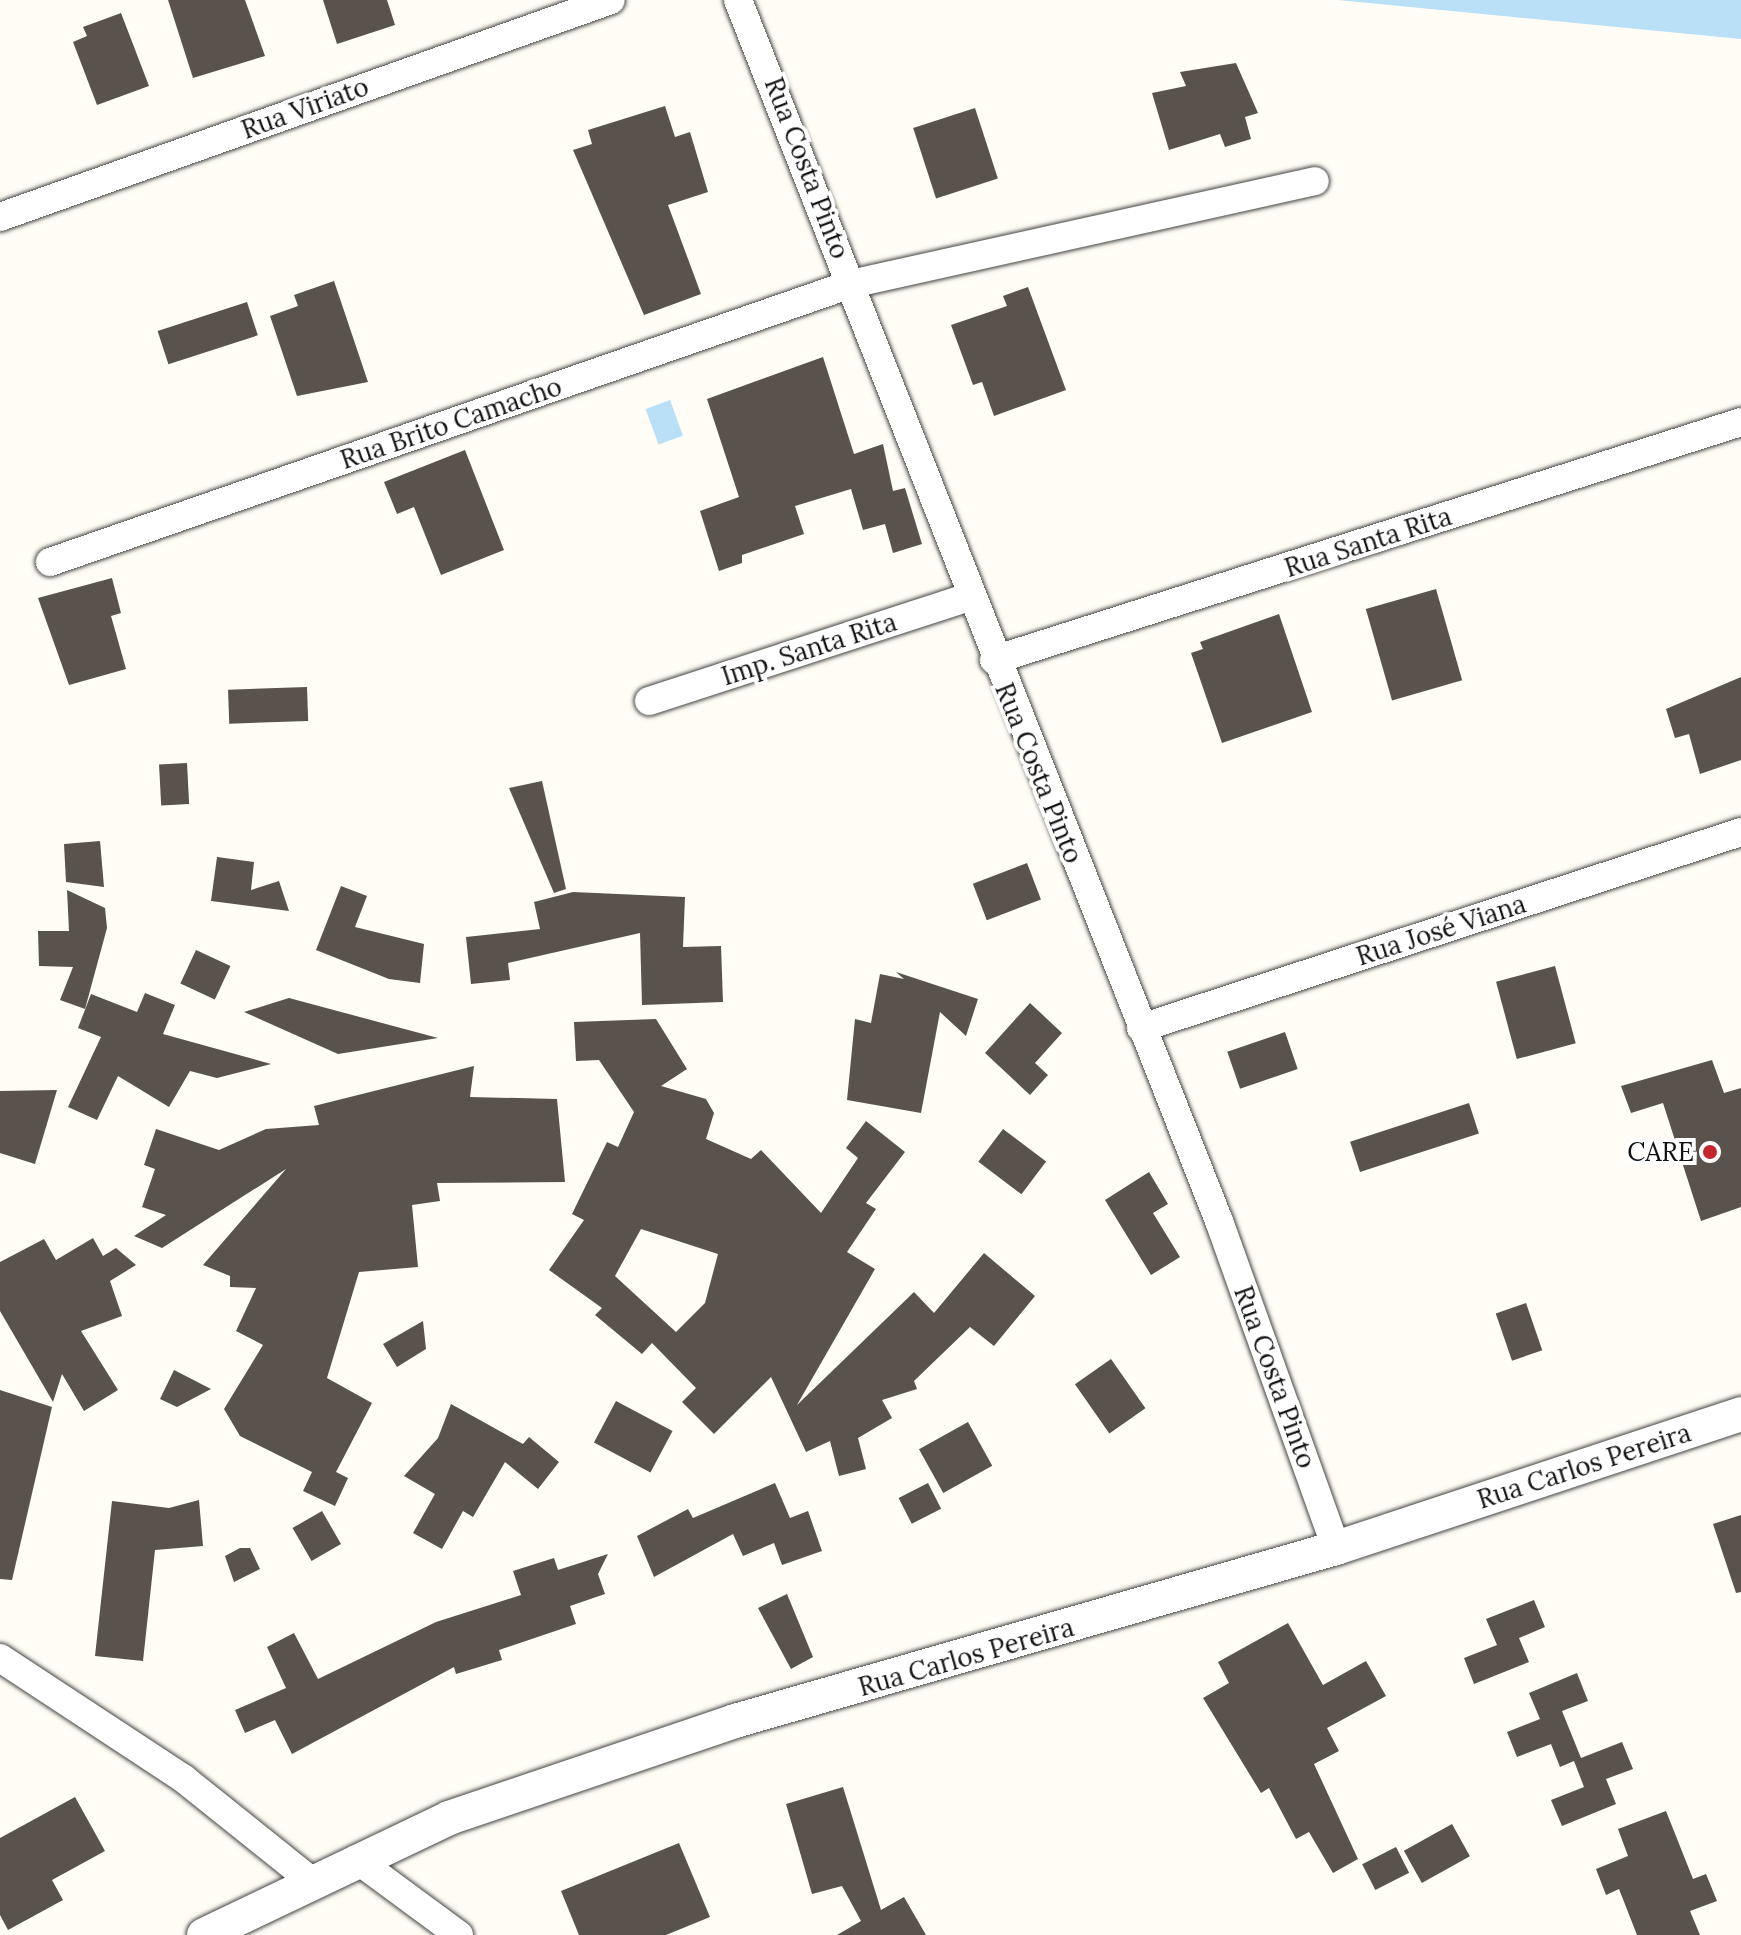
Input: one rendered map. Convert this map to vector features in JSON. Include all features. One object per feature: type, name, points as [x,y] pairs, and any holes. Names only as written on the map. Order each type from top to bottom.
[{"type":"street","name":"Rua Viriato","points":[[0,217],[611,0]]},
{"type":"street","name":"Rua Costa Pinto","points":[[738,0],[851,284],[969,597],[1141,1028],[1336,1548]]},
{"type":"street","name":"Rua Brito Camacho","points":[[50,562],[851,284],[1315,181]]},
{"type":"street","name":"Rua Santa Rita","points":[[994,660],[1741,422]]},
{"type":"street","name":"Imp. Santa Rita","points":[[649,701],[969,597]]},
{"type":"street","name":"Rua José Viana","points":[[1141,1028],[1741,832]]},
{"type":"street","name":"Rua Carlos Pereira","points":[[204,1935],[310,1880],[449,1818],[735,1721],[1336,1548],[1741,1414]]},
{"type":"street","points":[[0,1658],[184,1779],[310,1880]]},
{"type":"street","points":[[356,1859],[459,1935]]},
{"type":"water","points":[[1338,0],[1741,0],[1741,39]]},
{"type":"water","points":[[670,400],[683,436],[659,445],[646,409]]},
{"type":"building","points":[[168,0],[245,0],[265,56],[193,78]]},
{"type":"building","points":[[323,0],[387,0],[395,25],[337,44]]},
{"type":"building","points":[[121,13],[149,86],[97,105],[73,42],[87,36],[83,27]]},
{"type":"building","points":[[1236,63],[1258,113],[1245,117],[1251,139],[1225,147],[1220,134],[1169,150],[1152,93],[1186,86],[1180,72]]},
{"type":"building","points":[[665,106],[675,137],[690,132],[708,192],[668,205],[701,294],[644,315],[573,150],[592,144],[588,130]]},
{"type":"building","points":[[975,108],[998,178],[936,198],[913,128]]},
{"type":"building","points":[[334,281],[368,382],[297,396],[270,316],[298,306],[294,295]]},
{"type":"building","points":[[1028,287],[1066,390],[994,416],[982,382],[973,385],[951,325],[1007,306],[1003,296]]},
{"type":"building","points":[[247,302],[258,335],[168,364],[158,331]]},
{"type":"building","points":[[823,357],[854,454],[883,444],[893,491],[905,488],[922,544],[893,553],[885,524],[863,530],[851,489],[795,506],[804,534],[742,555],[742,563],[719,571],[700,511],[739,497],[707,399]]},
{"type":"building","points":[[465,450],[504,550],[441,575],[414,507],[397,514],[384,482]]},
{"type":"building","points":[[112,578],[121,613],[111,616],[126,669],[69,685],[38,598]]},
{"type":"building","points":[[1436,589],[1462,680],[1392,700],[1366,609]]},
{"type":"building","points":[[1279,614],[1312,712],[1222,743],[1191,653],[1203,649],[1200,642]]},
{"type":"building","points":[[1741,677],[1741,760],[1700,774],[1689,734],[1675,738],[1666,709]]},
{"type":"building","points":[[307,687],[308,721],[229,724],[228,690]]},
{"type":"building","points":[[187,763],[189,804],[161,805],[159,764]]},
{"type":"building","points":[[542,781],[566,889],[554,893],[509,788]]},
{"type":"building","points":[[100,841],[104,887],[66,882],[64,844]]},
{"type":"building","points":[[217,857],[254,862],[251,890],[279,881],[289,911],[211,901]]},
{"type":"building","points":[[1027,863],[1041,899],[987,920],[973,884]]},
{"type":"building","points":[[341,886],[367,896],[355,927],[424,944],[420,983],[389,979],[316,950]]},
{"type":"building","points":[[67,890],[105,908],[107,928],[85,1009],[60,1000],[73,967],[39,966],[38,931],[69,931]]},
{"type":"building","points":[[573,892],[685,897],[683,947],[721,946],[723,1002],[642,1005],[640,933],[508,963],[510,980],[471,984],[466,937],[540,929],[534,902]]},
{"type":"building","points":[[196,950],[230,966],[215,1000],[180,984]]},
{"type":"building","points":[[1555,966],[1576,1043],[1517,1059],[1496,982]]},
{"type":"building","points":[[896,972],[978,999],[966,1036],[940,1012],[921,1113],[847,1100],[855,1019],[871,1023],[880,974],[904,979]]},
{"type":"building","points":[[145,993],[175,1005],[163,1034],[271,1064],[217,1078],[190,1071],[169,1107],[118,1076],[97,1120],[68,1107],[101,1037],[78,1028],[91,994],[137,1012]]},
{"type":"building","points":[[289,998],[438,1038],[338,1054],[244,1012]]},
{"type":"building","points":[[1030,1003],[1062,1033],[1035,1063],[1048,1075],[1030,1095],[985,1053]]},
{"type":"building","points":[[656,1019],[687,1069],[661,1086],[706,1099],[714,1113],[706,1139],[751,1159],[761,1150],[821,1213],[858,1158],[846,1148],[866,1121],[905,1152],[866,1203],[876,1209],[847,1252],[875,1269],[797,1405],[914,1292],[934,1313],[984,1253],[1035,1296],[994,1346],[970,1327],[914,1381],[917,1389],[882,1400],[892,1418],[858,1438],[866,1469],[839,1476],[830,1441],[806,1452],[771,1377],[714,1434],[682,1402],[696,1388],[652,1343],[642,1354],[595,1315],[602,1308],[549,1270],[584,1220],[572,1214],[607,1142],[618,1147],[634,1112],[599,1060],[576,1061],[574,1022]],"holes":[[[641,1229],[718,1254],[705,1303],[676,1332],[615,1276]]]},
{"type":"building","points":[[1285,1032],[1298,1069],[1240,1089],[1227,1052]]},
{"type":"building","name":"CARE","points":[[1712,1060],[1724,1093],[1741,1088],[1741,1207],[1701,1221],[1663,1103],[1631,1113],[1621,1086]]},
{"type":"building","points":[[474,1066],[470,1097],[557,1099],[565,1182],[437,1183],[440,1201],[412,1205],[418,1267],[359,1272],[327,1378],[372,1403],[336,1472],[348,1478],[335,1506],[303,1491],[312,1472],[240,1436],[224,1409],[263,1345],[236,1331],[256,1288],[230,1287],[230,1276],[203,1265],[286,1169],[162,1248],[134,1236],[166,1215],[142,1207],[155,1169],[144,1165],[156,1129],[219,1150],[266,1129],[319,1125],[314,1106]]},
{"type":"building","points":[[57,1090],[35,1164],[0,1153],[0,1091]]},
{"type":"building","points":[[1469,1103],[1479,1133],[1360,1172],[1350,1142]]},
{"type":"building","points":[[1003,1129],[1046,1161],[1021,1194],[978,1162]]},
{"type":"building","points":[[1149,1172],[1168,1204],[1153,1213],[1180,1257],[1151,1275],[1105,1200]]},
{"type":"building","points":[[93,1238],[103,1256],[116,1248],[136,1265],[110,1281],[122,1316],[81,1331],[118,1390],[84,1411],[62,1374],[53,1402],[0,1311],[0,1262],[44,1239],[56,1260]]},
{"type":"building","points":[[1526,1303],[1542,1350],[1512,1361],[1496,1313]]},
{"type":"building","points":[[423,1321],[426,1349],[397,1367],[383,1344]]},
{"type":"building","points":[[1111,1359],[1145,1408],[1109,1433],[1075,1384]]},
{"type":"building","points":[[174,1370],[211,1389],[177,1407],[160,1399]]},
{"type":"building","points":[[0,1390],[52,1407],[12,1580],[0,1579]]},
{"type":"building","points":[[616,1401],[673,1431],[650,1473],[594,1442]]},
{"type":"building","points":[[451,1404],[523,1444],[529,1437],[559,1462],[538,1489],[505,1462],[473,1517],[463,1511],[442,1549],[413,1533],[435,1494],[404,1476],[438,1438]]},
{"type":"building","points":[[968,1422],[992,1466],[943,1493],[919,1449]]},
{"type":"building","points":[[775,1483],[790,1518],[808,1511],[822,1551],[782,1565],[774,1543],[743,1556],[733,1534],[654,1577],[637,1536],[688,1509],[693,1518]]},
{"type":"building","points":[[928,1483],[941,1509],[912,1524],[899,1498]]},
{"type":"building","points":[[199,1500],[203,1546],[155,1550],[143,1661],[95,1656],[112,1501],[169,1508]]},
{"type":"building","points":[[322,1511],[341,1544],[312,1561],[293,1528]]},
{"type":"building","points":[[1741,1515],[1741,1592],[1736,1593],[1713,1524]]},
{"type":"building","points":[[240,1548],[250,1548],[260,1569],[234,1582],[225,1556]]},
{"type":"building","points":[[608,1554],[598,1574],[605,1594],[570,1606],[576,1624],[499,1650],[502,1660],[456,1674],[454,1667],[292,1754],[275,1720],[245,1733],[235,1710],[286,1688],[267,1647],[294,1633],[318,1679],[436,1622],[521,1595],[513,1571],[554,1558],[558,1570]]},
{"type":"building","points":[[787,1594],[813,1657],[791,1669],[758,1608]]},
{"type":"building","points":[[1534,1600],[1545,1627],[1519,1638],[1529,1662],[1474,1684],[1464,1658],[1497,1645],[1486,1619]]},
{"type":"building","points":[[1288,1623],[1323,1685],[1366,1661],[1386,1696],[1327,1728],[1339,1751],[1314,1764],[1358,1859],[1333,1873],[1309,1832],[1296,1839],[1269,1788],[1261,1793],[1203,1698],[1229,1683],[1218,1662]]},
{"type":"building","points":[[1577,1673],[1588,1701],[1562,1711],[1581,1758],[1622,1742],[1633,1769],[1606,1779],[1616,1804],[1562,1826],[1551,1800],[1584,1787],[1574,1761],[1560,1767],[1551,1744],[1517,1757],[1507,1732],[1540,1719],[1529,1693]]},
{"type":"building","points":[[843,1787],[881,1910],[904,1897],[926,1935],[837,1935],[861,1921],[842,1886],[812,1894],[786,1804]]},
{"type":"building","points":[[75,1797],[105,1851],[52,1880],[63,1900],[8,1930],[0,1915],[0,1838]]},
{"type":"building","points":[[1666,1811],[1693,1879],[1706,1874],[1717,1901],[1690,1911],[1700,1935],[1637,1935],[1619,1889],[1606,1895],[1596,1869],[1628,1856],[1618,1829]]},
{"type":"building","points":[[1452,1824],[1470,1856],[1422,1883],[1404,1851]]},
{"type":"building","points":[[679,1843],[710,1917],[666,1935],[579,1935],[561,1891]]},
{"type":"building","points":[[1396,1847],[1409,1873],[1375,1890],[1362,1864]]},
{"type":"place","name":"CARE","points":[[1710,1152]]}]
